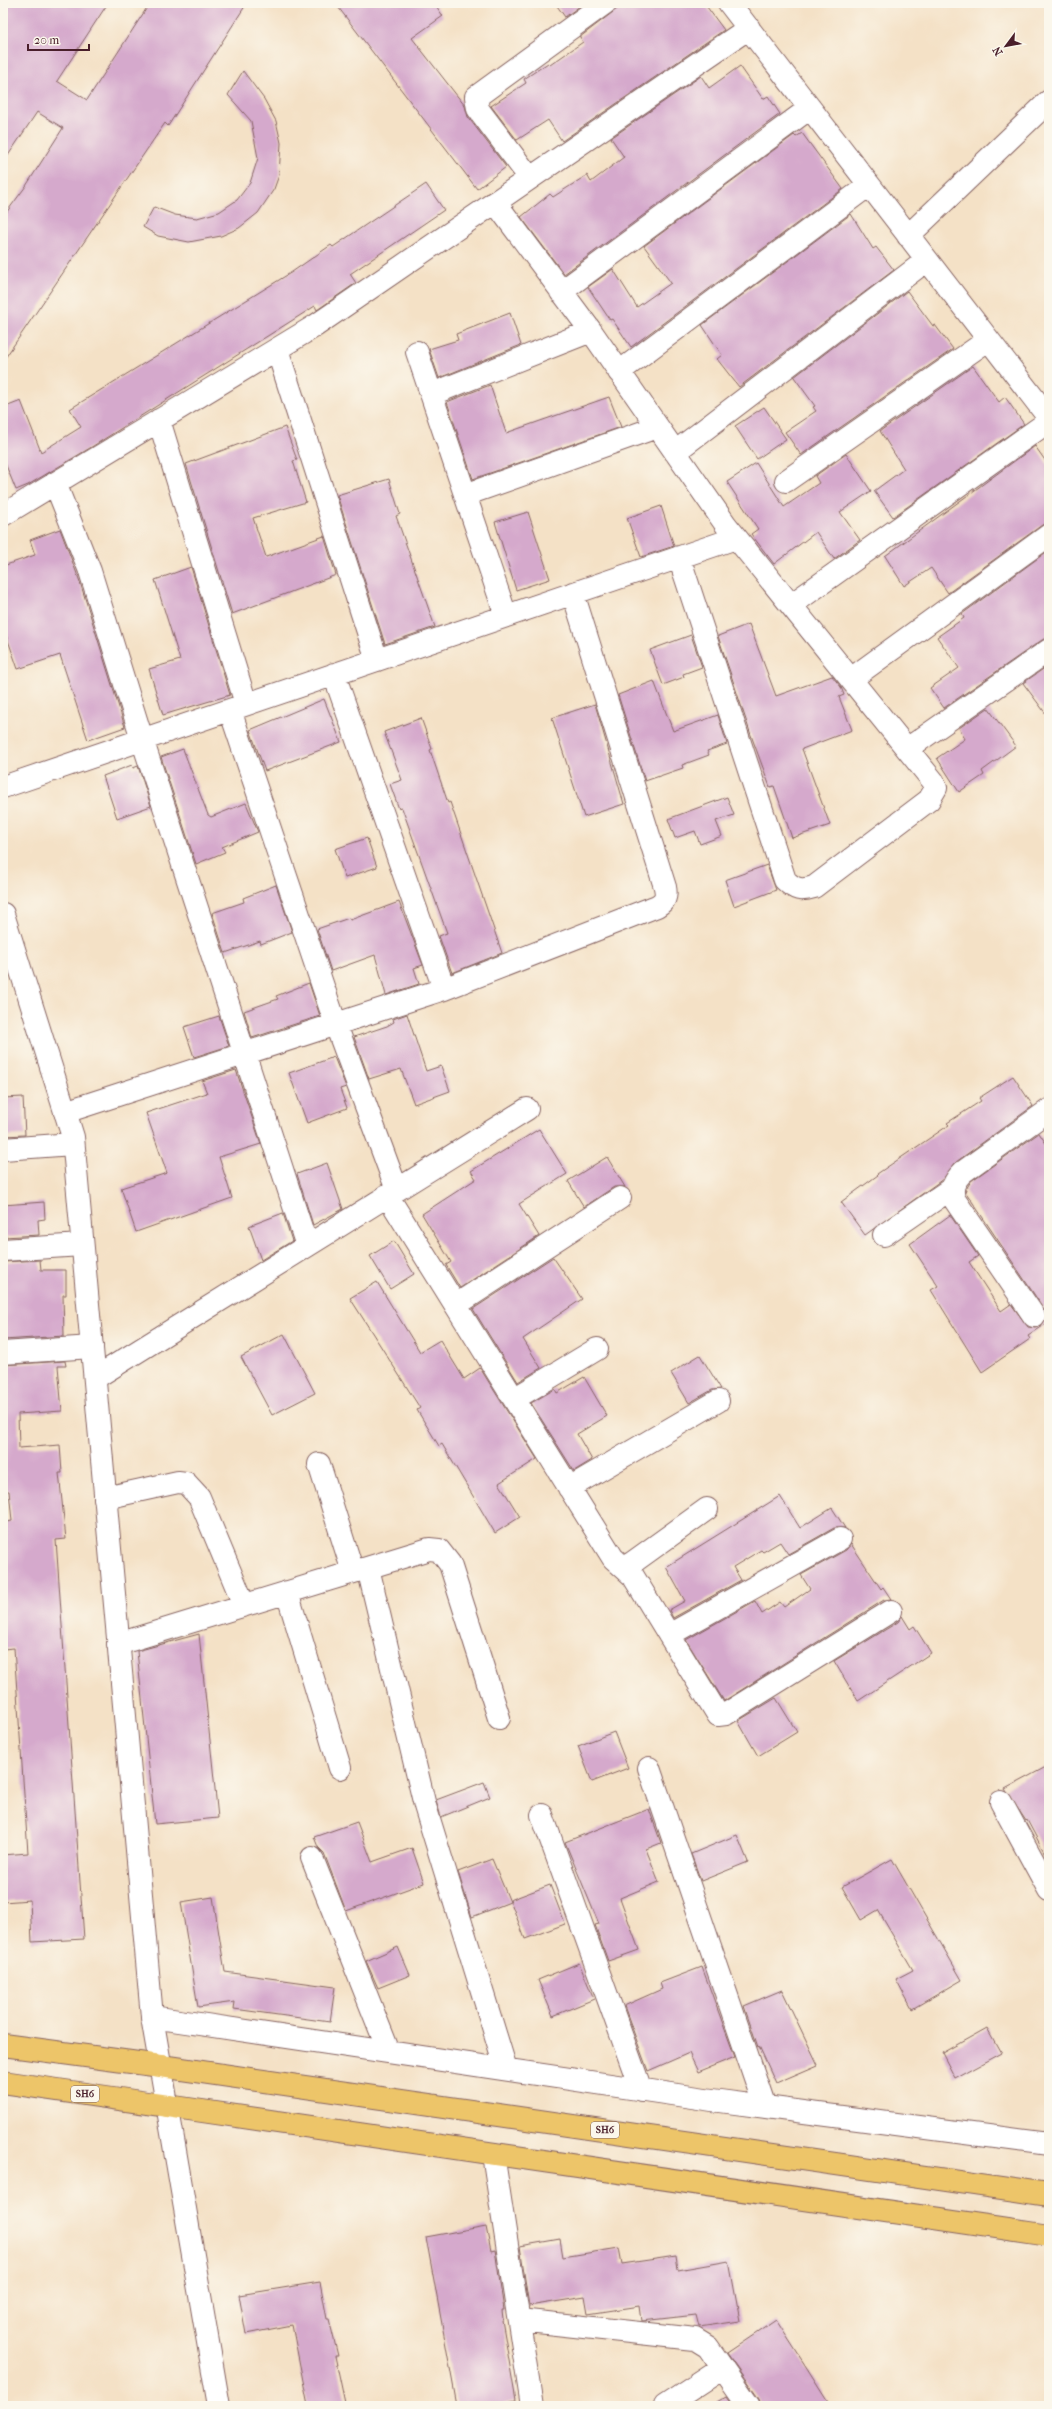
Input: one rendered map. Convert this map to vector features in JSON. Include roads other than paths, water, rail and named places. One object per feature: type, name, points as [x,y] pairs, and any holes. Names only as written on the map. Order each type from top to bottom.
[{"type":"main road","name":"SH6","points":[[3,2045],[161,2066],[1049,2195]]},
{"type":"main road","name":"SH6","points":[[3,2082],[1049,2235]]},
{"type":"street","points":[[530,178],[478,109],[476,97],[606,3]]},
{"type":"street","points":[[729,3],[1049,420],[791,605]]},
{"type":"street","points":[[3,515],[315,326],[749,28]]},
{"type":"street","points":[[908,236],[1049,101]]},
{"type":"street","points":[[561,292],[810,108]]},
{"type":"street","points":[[619,372],[869,185]]},
{"type":"street","points":[[495,202],[591,331],[674,452],[736,538],[933,781],[936,788],[934,794],[814,888],[804,891],[794,889],[785,880],[679,557]]},
{"type":"street","points":[[674,452],[927,260]]},
{"type":"street","points":[[432,394],[591,331]]},
{"type":"street","points":[[786,481],[988,340]]},
{"type":"street","points":[[277,350],[377,660]]},
{"type":"street","points":[[417,352],[506,616]]},
{"type":"street","points":[[159,420],[238,707],[336,1025],[392,1193],[456,1305],[613,1558],[633,1576],[715,1712],[722,1716],[891,1611]]},
{"type":"street","points":[[465,495],[657,427]]},
{"type":"street","points":[[55,483],[90,571],[142,739],[307,1246]]},
{"type":"street","points":[[851,679],[1049,535]]},
{"type":"street","points":[[3,786],[736,538]]},
{"type":"street","points":[[65,1112],[444,989],[657,906],[664,901],[666,894],[573,593]]},
{"type":"street","points":[[907,749],[1049,650]]},
{"type":"street","points":[[334,674],[444,989]]},
{"type":"street","points":[[3,914],[65,1112],[73,1144],[152,2017],[219,2406]]},
{"type":"street","points":[[94,1378],[527,1109]]},
{"type":"street","points":[[884,1235],[952,1188],[956,1179],[963,1172],[1048,1112]]},
{"type":"street","points":[[3,1150],[73,1144]]},
{"type":"street","points":[[952,1188],[954,1199],[1034,1316]]},
{"type":"street","points":[[456,1305],[620,1198]]},
{"type":"street","points":[[3,1250],[82,1245]]},
{"type":"street","points":[[3,1353],[92,1348]]},
{"type":"street","points":[[514,1399],[597,1349]]},
{"type":"street","points":[[569,1488],[718,1401]]},
{"type":"street","points":[[319,1464],[361,1570],[425,1806],[506,2069]]},
{"type":"street","points":[[105,1498],[178,1482],[186,1483],[199,1497],[244,1605]]},
{"type":"street","points":[[625,1568],[707,1509]]},
{"type":"street","points":[[669,1636],[840,1538]]},
{"type":"street","points":[[118,1644],[429,1549],[439,1550],[445,1555],[450,1564],[498,1718]]},
{"type":"street","points":[[287,1592],[340,1768]]},
{"type":"street","points":[[649,1768],[765,2107]]},
{"type":"street","points":[[1001,1802],[1049,1890]]},
{"type":"street","points":[[542,1815],[641,2090]]},
{"type":"street","points":[[312,1858],[389,2052]]},
{"type":"street","points":[[152,2017],[641,2090],[1049,2144]]},
{"type":"street","points":[[493,2154],[532,2406]]},
{"type":"street","points":[[519,2320],[695,2339],[708,2346],[749,2406]]},
{"type":"street","points":[[665,2406],[723,2368]]}]
